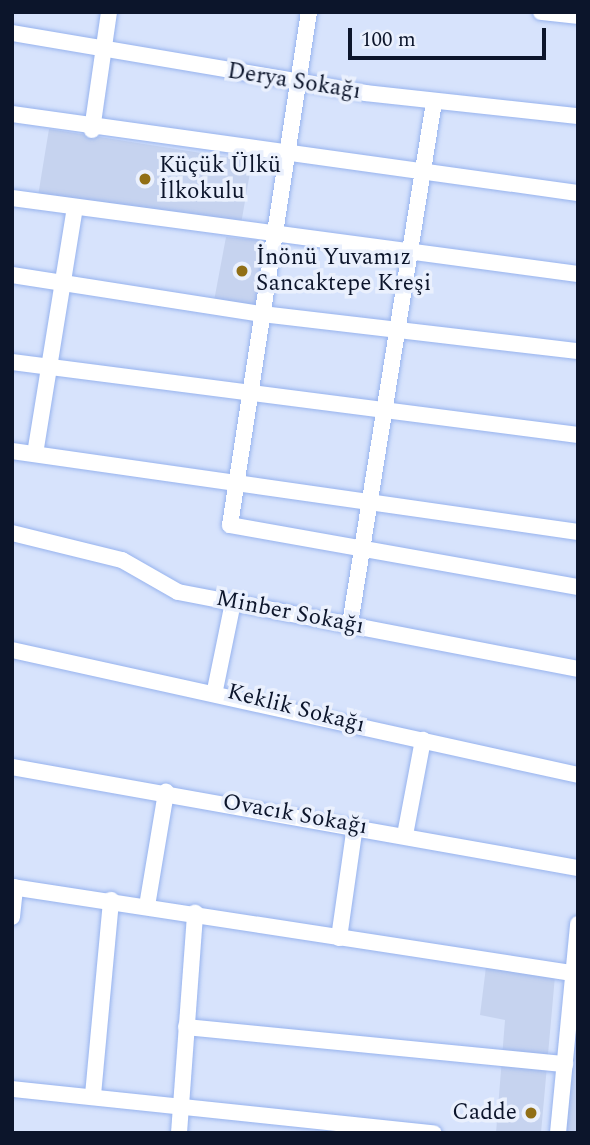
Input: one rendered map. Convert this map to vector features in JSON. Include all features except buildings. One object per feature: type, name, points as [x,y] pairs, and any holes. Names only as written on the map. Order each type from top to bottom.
[{"type":"street","points":[[92,130],[109,12]]},
{"type":"street","points":[[309,12],[230,525],[578,587]]},
{"type":"street","points":[[541,12],[578,16]]},
{"type":"street","name":"Derya Sokağı","points":[[12,33],[103,53],[297,82],[434,102],[578,116]]},
{"type":"street","points":[[350,624],[388,412],[434,102]]},
{"type":"street","points":[[12,114],[92,130],[578,193]]},
{"type":"street","points":[[12,198],[578,274]]},
{"type":"street","points":[[35,454],[47,366],[75,208]]},
{"type":"street","points":[[12,275],[262,314],[578,351]]},
{"type":"street","points":[[12,362],[249,396],[578,435]]},
{"type":"street","points":[[12,451],[578,532]]},
{"type":"street","name":"Minber Sokağı","points":[[12,533],[122,560],[164,587],[578,669]]},
{"type":"street","points":[[215,690],[233,602]]},
{"type":"street","name":"Keklik Sokağı","points":[[12,650],[215,690],[578,775]]},
{"type":"street","points":[[405,835],[423,740]]},
{"type":"street","name":"Ovacık Sokağı","points":[[12,767],[166,792],[578,868]]},
{"type":"street","points":[[147,906],[166,792]]},
{"type":"street","points":[[339,938],[355,826]]},
{"type":"street","points":[[12,917],[13,887],[572,973]]},
{"type":"street","points":[[93,1095],[111,900]]},
{"type":"street","points":[[179,1133],[195,913]]},
{"type":"street","points":[[558,1133],[573,1012],[572,973],[578,924]]},
{"type":"street","points":[[186,1027],[565,1064]]},
{"type":"street","points":[[12,1089],[93,1095],[274,1125],[434,1133]]},
{"type":"shaded area","name":"Küçük Ülkü İlkokulu","points":[[49,129],[252,161],[241,224],[38,196]]},
{"type":"shaded area","name":"İnönü Yuvamız Sancaktepe Kreşi","points":[[226,237],[268,241],[258,308],[214,301]]},
{"type":"shaded area","points":[[486,967],[555,976],[541,1133],[496,1133],[505,1020],[480,1015]]},
{"type":"shaded area","points":[[576,1028],[578,1133],[564,1133]]},
{"type":"place","name":"Küçük Ülkü İlkokulu","points":[[145,179]]},
{"type":"place","name":"İnönü Yuvamız Sancaktepe Kreşi","points":[[242,271]]},
{"type":"place","name":"Cadde","points":[[531,1113]]}]
